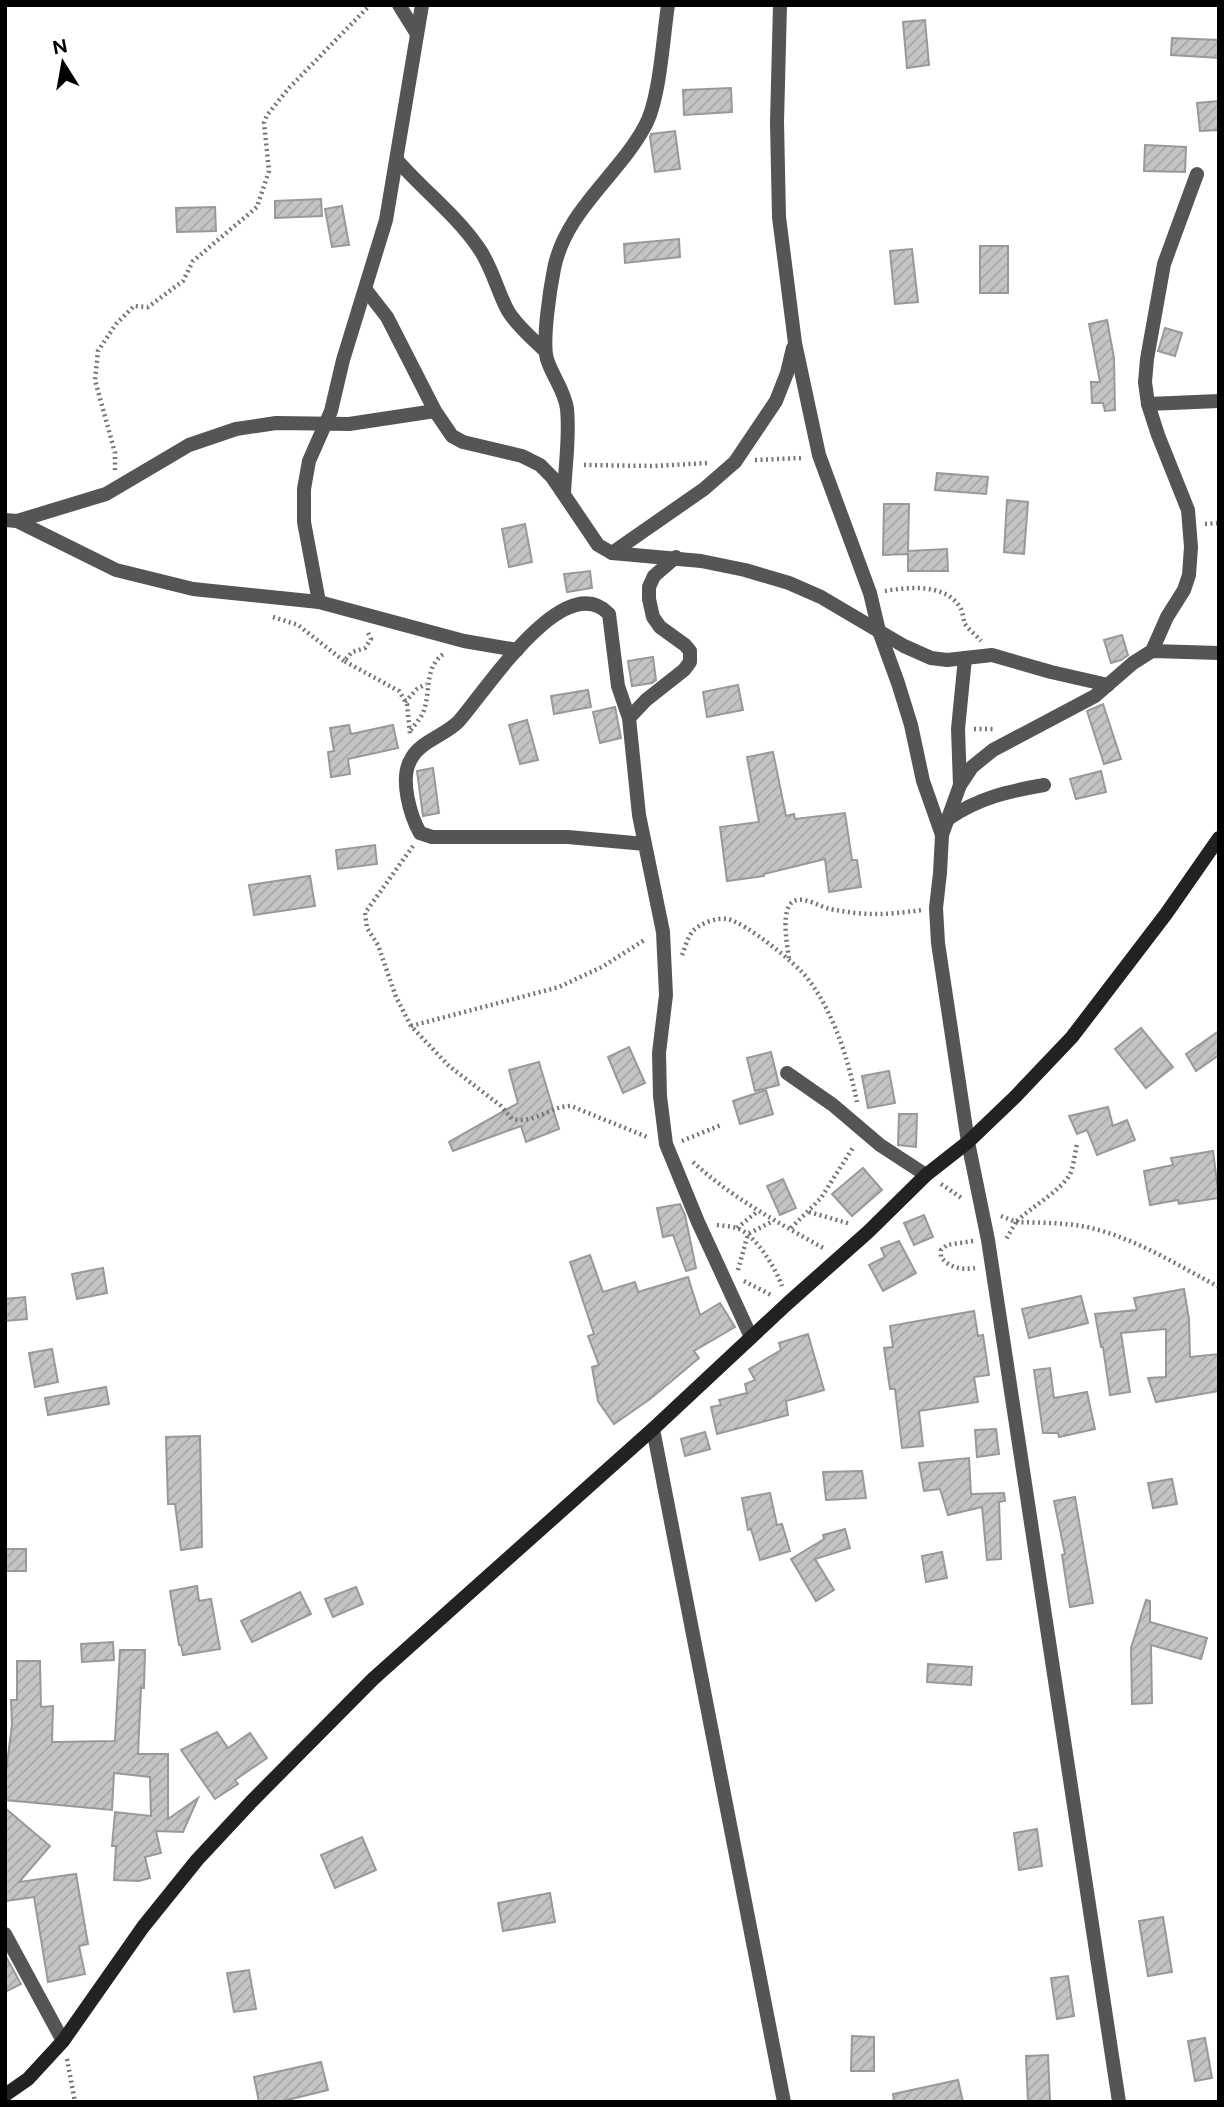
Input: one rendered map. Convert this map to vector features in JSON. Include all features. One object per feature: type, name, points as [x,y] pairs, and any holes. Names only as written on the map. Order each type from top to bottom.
[{"type":"street","points":[[399,5],[417,34]]},
{"type":"street","points":[[320,602],[304,522],[304,489],[309,461],[327,424],[343,360],[386,220],[422,5]]},
{"type":"street","points":[[545,351],[554,268],[561,245],[601,184],[636,142],[648,122],[668,5]]},
{"type":"street","points":[[780,5],[776,122],[779,218],[795,343],[819,455],[870,593],[879,631],[898,683],[923,781],[942,835]]},
{"type":"street","points":[[397,160],[421,188],[450,213],[481,250],[510,313],[545,351],[567,409],[564,494]]},
{"type":"street","points":[[1119,2102],[988,1240],[968,1142],[938,943],[936,908],[942,835],[960,785],[972,767],[993,750],[1095,696],[1133,663],[1152,651],[1167,617],[1184,590],[1189,575],[1191,547],[1188,510],[1158,435],[1148,404],[1145,382],[1164,264],[1197,174]]},
{"type":"street","points":[[366,290],[387,317],[435,411],[452,436],[463,442],[505,451],[531,461],[552,477],[598,545],[612,553],[676,557],[745,570],[808,590],[931,658],[947,660],[992,655],[1108,685]]},
{"type":"street","points":[[612,553],[704,489],[735,462],[776,401],[795,343]]},
{"type":"street","points":[[1148,404],[1219,401]]},
{"type":"street","points":[[11,520],[106,494],[175,452],[214,435],[236,429],[275,423],[349,424],[435,411]]},
{"type":"street","points":[[11,520],[116,570],[193,589],[320,602],[464,641],[517,650]]},
{"type":"street","points":[[629,718],[646,699],[684,670],[690,662],[690,651],[660,627],[653,617],[649,599],[649,587],[654,576],[676,557]]},
{"type":"street","points":[[645,844],[568,837],[441,837],[420,833],[412,819],[408,797],[407,769],[410,759],[458,722],[498,670],[560,610],[572,605],[593,604],[609,614],[618,686],[629,718],[645,844],[663,932],[666,995],[659,1053],[660,1096],[671,1144],[698,1222],[751,1337]]},
{"type":"street","points":[[1152,651],[1219,653]]},
{"type":"street","points":[[960,785],[958,729],[965,658]]},
{"type":"street","points":[[948,819],[986,798],[1044,785]]},
{"type":"street","points":[[5,2095],[28,2079],[63,2041],[143,1927],[197,1860],[373,1679],[653,1429],[868,1232],[926,1175],[968,1142],[1016,1096],[1072,1037],[1166,914],[1219,838]]},
{"type":"street","points":[[787,1073],[833,1105],[861,1130],[926,1175]]},
{"type":"street","points":[[653,1429],[784,2102]]},
{"type":"street","points":[[5,1934],[63,2041]]},
{"type":"path","points":[[106,494],[116,468],[115,453],[95,380],[98,351],[116,324],[134,306],[148,307],[183,281],[193,261],[257,207],[269,171],[264,123],[267,115],[289,88],[370,5]]},
{"type":"path","points":[[565,464],[678,464]]},
{"type":"path","points":[[870,593],[910,587],[945,594],[959,607],[966,626],[992,655]]},
{"type":"path","points":[[272,616],[298,625],[344,662],[398,691],[405,702],[411,730]]},
{"type":"path","points":[[344,662],[352,652],[365,648],[371,639],[365,629],[377,619]]},
{"type":"path","points":[[410,759],[408,745],[411,730],[424,711],[427,684],[437,658],[464,641]]},
{"type":"path","points":[[405,702],[417,689],[427,684]]},
{"type":"path","points":[[420,833],[365,913],[367,928],[379,945],[396,997],[411,1026],[449,1066],[501,1105],[512,1119],[530,1119],[564,1106],[571,1106],[671,1144],[709,1177],[773,1221],[791,1228],[839,1258]]},
{"type":"path","points":[[789,959],[785,923],[788,907],[793,901],[802,899],[822,907],[881,916],[936,908]]},
{"type":"path","points":[[678,966],[692,931],[708,922],[727,918],[789,959],[808,979],[840,1037],[861,1130],[855,1146],[821,1198],[791,1228]]},
{"type":"path","points":[[411,1026],[559,987],[602,967],[635,944],[663,932]]},
{"type":"path","points":[[671,1144],[721,1125]]},
{"type":"path","points":[[1077,1144],[1070,1172],[1064,1183],[1028,1209],[1016,1222],[1071,1224],[1101,1231],[1131,1242],[1219,1287]]},
{"type":"path","points":[[926,1175],[962,1198],[968,1207]]},
{"type":"path","points":[[737,1228],[758,1210]]},
{"type":"path","points":[[809,1212],[844,1221],[868,1232]]},
{"type":"path","points":[[773,1221],[748,1234],[737,1277],[788,1303]]},
{"type":"path","points":[[698,1222],[737,1228],[748,1234],[777,1271],[788,1303]]},
{"type":"path","points":[[953,1267],[946,1264],[941,1257],[941,1250],[947,1245],[988,1240]]},
{"type":"path","points":[[63,2041],[75,2102]]},
{"type":"building","points":[[925,20],[929,65],[907,68],[903,22]]},
{"type":"building","points":[[1172,38],[1219,40],[1219,58],[1171,55]]},
{"type":"building","points":[[731,88],[732,112],[684,115],[683,90]]},
{"type":"building","points":[[1219,101],[1219,130],[1200,131],[1197,103]]},
{"type":"building","points":[[675,131],[680,169],[655,172],[651,134]]},
{"type":"building","points":[[1145,145],[1186,147],[1185,172],[1144,171]]},
{"type":"building","points":[[321,199],[322,216],[275,218],[275,201]]},
{"type":"building","points":[[342,206],[349,245],[332,247],[325,209]]},
{"type":"building","points":[[215,207],[216,231],[177,232],[176,208]]},
{"type":"building","points":[[679,239],[680,257],[625,263],[624,244]]},
{"type":"building","points":[[980,246],[1008,246],[1008,293],[980,293]]},
{"type":"building","points":[[912,249],[918,302],[895,304],[890,251]]},
{"type":"building","points":[[1107,320],[1114,358],[1115,410],[1105,411],[1103,403],[1092,403],[1091,382],[1100,382],[1089,324]]},
{"type":"building","points":[[1165,328],[1182,333],[1175,356],[1158,351]]},
{"type":"building","points":[[937,473],[988,477],[986,494],[935,490]]},
{"type":"building","points":[[1007,500],[1028,502],[1024,554],[1004,552]]},
{"type":"building","points":[[884,504],[909,504],[908,551],[947,549],[948,571],[908,571],[908,554],[883,555]]},
{"type":"building","points":[[525,524],[532,562],[509,567],[502,529]]},
{"type":"building","points":[[590,571],[592,588],[567,592],[564,574]]},
{"type":"building","points":[[1122,635],[1128,655],[1111,663],[1104,640]]},
{"type":"building","points":[[653,657],[656,680],[632,686],[628,661]]},
{"type":"building","points":[[738,685],[743,710],[707,717],[703,692]]},
{"type":"building","points":[[588,690],[591,707],[554,714],[551,696]]},
{"type":"building","points":[[1103,704],[1121,759],[1104,764],[1087,711]]},
{"type":"building","points":[[615,707],[621,738],[600,743],[593,712]]},
{"type":"building","points":[[527,720],[538,760],[520,764],[509,725]]},
{"type":"building","points":[[349,725],[351,734],[393,725],[398,748],[348,759],[350,774],[331,777],[328,752],[334,751],[330,728]]},
{"type":"building","points":[[773,752],[786,816],[794,814],[795,819],[845,813],[852,860],[857,860],[861,887],[829,892],[825,859],[764,876],[727,881],[720,827],[759,822],[747,757]]},
{"type":"building","points":[[433,768],[439,813],[423,816],[417,771]]},
{"type":"building","points":[[1101,771],[1106,792],[1076,799],[1070,779]]},
{"type":"building","points":[[375,845],[377,864],[338,869],[336,850]]},
{"type":"building","points":[[310,876],[315,906],[254,915],[249,885]]},
{"type":"building","points":[[1141,1028],[1173,1067],[1146,1088],[1115,1049]]},
{"type":"building","points":[[1219,1031],[1219,1055],[1196,1071],[1186,1054]]},
{"type":"building","points":[[629,1047],[645,1083],[623,1093],[608,1057]]},
{"type":"building","points":[[771,1052],[779,1085],[755,1091],[747,1058]]},
{"type":"building","points":[[539,1062],[559,1129],[526,1142],[521,1126],[453,1151],[449,1142],[518,1103],[509,1070]]},
{"type":"building","points":[[889,1071],[895,1103],[868,1108],[862,1076]]},
{"type":"building","points":[[766,1090],[773,1114],[740,1124],[733,1101]]},
{"type":"building","points":[[1108,1107],[1113,1126],[1127,1120],[1135,1140],[1097,1155],[1087,1130],[1077,1134],[1069,1116]]},
{"type":"building","points":[[899,1114],[917,1114],[916,1147],[898,1145]]},
{"type":"building","points":[[1213,1151],[1219,1198],[1179,1204],[1178,1200],[1150,1205],[1144,1171],[1173,1165],[1171,1158]]},
{"type":"building","points":[[863,1168],[882,1190],[852,1216],[832,1194]]},
{"type":"building","points":[[783,1179],[796,1208],[780,1215],[767,1186]]},
{"type":"building","points":[[680,1204],[685,1215],[696,1268],[686,1271],[673,1235],[663,1237],[657,1208]]},
{"type":"building","points":[[924,1215],[933,1237],[914,1245],[904,1223]]},
{"type":"building","points":[[899,1241],[916,1273],[883,1291],[869,1265],[885,1257],[881,1248]]},
{"type":"building","points":[[590,1255],[603,1292],[635,1282],[638,1292],[688,1277],[700,1315],[720,1303],[735,1327],[694,1351],[699,1358],[650,1399],[614,1424],[598,1401],[592,1367],[599,1365],[588,1336],[594,1334],[570,1262]]},
{"type":"building","points":[[103,1268],[107,1293],[77,1299],[72,1274]]},
{"type":"building","points":[[1184,1289],[1189,1319],[1190,1357],[1219,1354],[1219,1391],[1156,1402],[1148,1378],[1166,1377],[1166,1329],[1121,1333],[1130,1392],[1110,1395],[1095,1314],[1137,1310],[1134,1298]]},
{"type":"building","points":[[1081,1296],[1088,1323],[1029,1338],[1022,1309]]},
{"type":"building","points":[[25,1297],[27,1319],[5,1321],[5,1299]]},
{"type":"building","points":[[974,1311],[978,1336],[983,1335],[989,1375],[974,1377],[978,1402],[919,1411],[923,1446],[902,1448],[895,1389],[890,1389],[884,1348],[893,1347],[890,1326]]},
{"type":"building","points":[[808,1334],[824,1390],[786,1401],[788,1415],[717,1434],[711,1407],[721,1405],[719,1400],[747,1393],[745,1384],[755,1380],[749,1369],[781,1350],[779,1343]]},
{"type":"building","points":[[52,1349],[58,1382],[35,1387],[29,1353]]},
{"type":"building","points":[[1050,1368],[1054,1398],[1087,1392],[1095,1429],[1059,1437],[1058,1433],[1043,1433],[1034,1370]]},
{"type":"building","points":[[106,1387],[109,1404],[48,1415],[45,1398]]},
{"type":"building","points":[[996,1429],[999,1454],[977,1457],[975,1430]]},
{"type":"building","points":[[705,1432],[710,1449],[685,1456],[681,1439]]},
{"type":"building","points":[[200,1436],[202,1547],[181,1550],[175,1504],[168,1504],[166,1437]]},
{"type":"building","points":[[969,1458],[971,1494],[1004,1493],[1005,1501],[999,1502],[1001,1559],[987,1560],[982,1507],[948,1515],[940,1489],[924,1491],[919,1463]]},
{"type":"building","points":[[862,1471],[866,1498],[826,1500],[823,1472]]},
{"type":"building","points":[[1172,1479],[1177,1504],[1153,1508],[1148,1483]]},
{"type":"building","points":[[770,1493],[777,1525],[782,1524],[790,1551],[760,1560],[751,1529],[748,1530],[742,1498]]},
{"type":"building","points":[[1075,1497],[1093,1603],[1070,1607],[1062,1555],[1065,1554],[1054,1501]]},
{"type":"building","points":[[845,1529],[850,1548],[815,1559],[834,1590],[816,1601],[791,1559],[824,1539],[823,1535]]},
{"type":"building","points":[[5,1549],[26,1549],[26,1571],[5,1571]]},
{"type":"building","points":[[942,1552],[947,1578],[926,1582],[922,1556]]},
{"type":"building","points":[[197,1586],[199,1601],[211,1599],[220,1649],[183,1655],[170,1591]]},
{"type":"building","points":[[356,1587],[363,1604],[333,1617],[325,1599]]},
{"type":"building","points":[[300,1592],[311,1614],[252,1642],[241,1621]]},
{"type":"building","points":[[1146,1600],[1150,1601],[1150,1622],[1207,1638],[1201,1659],[1151,1645],[1152,1703],[1132,1704],[1131,1648]]},
{"type":"building","points":[[113,1642],[114,1660],[82,1662],[81,1644]]},
{"type":"building","points":[[120,1650],[145,1650],[138,1754],[168,1754],[168,1819],[198,1798],[183,1832],[156,1831],[161,1853],[145,1857],[150,1878],[139,1881],[114,1880],[116,1846],[112,1846],[115,1812],[151,1816],[150,1777],[114,1773],[112,1810],[5,1800],[12,1725],[11,1700],[17,1700],[17,1661],[40,1661],[41,1707],[53,1706],[52,1742],[115,1741]]},
{"type":"building","points":[[928,1664],[972,1667],[971,1685],[927,1682]]},
{"type":"building","points":[[217,1732],[228,1748],[250,1733],[267,1758],[235,1780],[238,1784],[215,1799],[181,1750]]},
{"type":"building","points":[[5,1808],[50,1846],[19,1882],[76,1874],[88,1944],[79,1946],[85,1974],[48,1982],[34,1897],[5,1901]]},
{"type":"building","points":[[1037,1829],[1042,1866],[1019,1870],[1014,1833]]},
{"type":"building","points":[[362,1837],[376,1870],[335,1888],[321,1855]]},
{"type":"building","points":[[550,1893],[555,1922],[503,1931],[498,1903]]},
{"type":"building","points":[[1163,1917],[1172,1972],[1148,1976],[1139,1921]]},
{"type":"building","points":[[5,1955],[21,1984],[5,1992]]},
{"type":"building","points":[[249,1970],[256,2009],[234,2012],[227,1973]]},
{"type":"building","points":[[1068,1976],[1074,2016],[1057,2019],[1051,1978]]},
{"type":"building","points":[[852,2036],[874,2037],[874,2071],[851,2071]]},
{"type":"building","points":[[1205,2038],[1212,2078],[1195,2081],[1188,2041]]},
{"type":"building","points":[[1048,2055],[1050,2102],[1028,2102],[1026,2056]]},
{"type":"building","points":[[321,2062],[328,2090],[279,2102],[259,2102],[254,2077]]},
{"type":"building","points":[[958,2080],[963,2102],[894,2102],[893,2094]]}]
